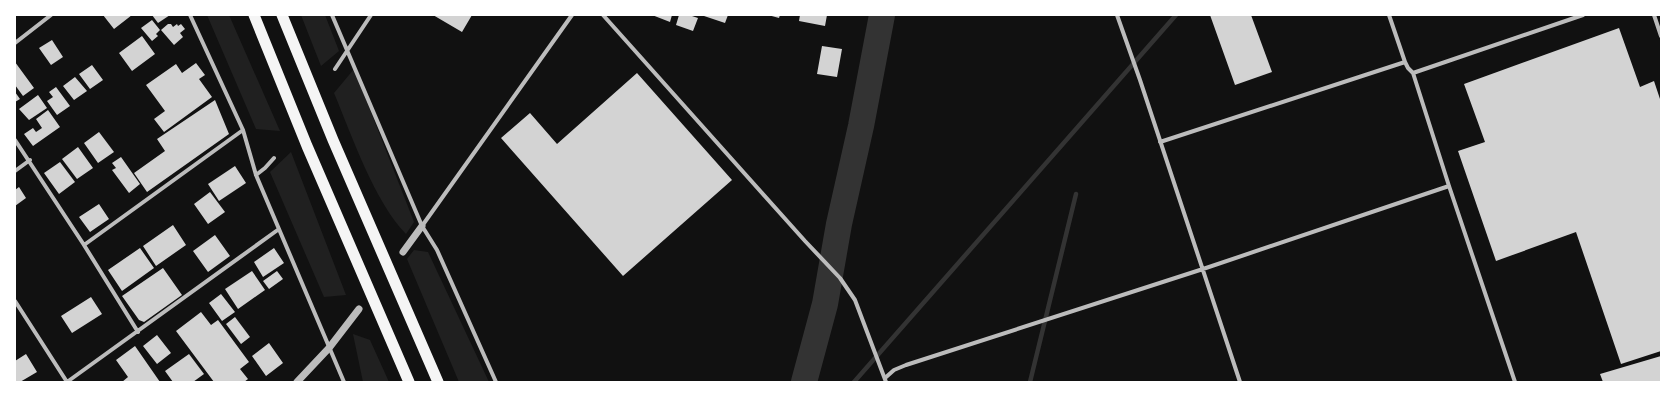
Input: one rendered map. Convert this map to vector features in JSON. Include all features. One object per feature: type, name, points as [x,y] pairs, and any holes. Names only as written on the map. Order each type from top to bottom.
[{"type":"highway","points":[[254,15],[307,146],[409,382]]},
{"type":"highway","points":[[282,15],[333,140],[438,382]]},
{"type":"street","points":[[15,43],[51,15]]},
{"type":"street","points":[[190,15],[243,130],[256,175],[344,382]]},
{"type":"street","points":[[332,15],[422,226],[437,250],[496,382]]},
{"type":"street","points":[[335,69],[371,15]]},
{"type":"street","points":[[402,252],[572,15]]},
{"type":"street","points":[[603,15],[805,241],[840,278],[855,300],[886,380]]},
{"type":"street","points":[[1117,15],[1130,50],[1240,382]]},
{"type":"street","points":[[1389,15],[1405,62],[1413,73],[1449,186],[1515,382]]},
{"type":"street","points":[[1413,73],[1583,15]]},
{"type":"street","points":[[1654,15],[1661,36]]},
{"type":"street","points":[[1160,142],[1405,62]]},
{"type":"street","points":[[84,245],[243,130]]},
{"type":"street","points":[[15,140],[30,160],[138,332]]},
{"type":"street","points":[[256,175],[266,168],[274,158]]},
{"type":"street","points":[[15,170],[30,160]]},
{"type":"street","points":[[886,380],[894,370],[906,365],[1449,186]]},
{"type":"street","points":[[15,301],[67,382],[279,229]]},
{"type":"street","points":[[297,382],[329,348],[359,309]]},
{"type":"shaded area","points":[[207,15],[229,15],[280,131],[256,129]]},
{"type":"shaded area","points":[[301,15],[325,15],[339,51],[321,66]]},
{"type":"shaded area","points":[[354,69],[414,222],[406,234],[394,220],[374,186],[356,148],[334,93]]},
{"type":"shaded area","points":[[291,152],[346,295],[324,297],[270,172]]},
{"type":"shaded area","points":[[414,250],[428,252],[489,382],[459,382],[407,259]]},
{"type":"shaded area","points":[[353,334],[370,340],[389,382],[363,382]]},
{"type":"building","points":[[103,15],[132,15],[114,29]]},
{"type":"building","points":[[152,15],[170,15],[158,23]]},
{"type":"building","points":[[433,15],[472,15],[462,32]]},
{"type":"building","points":[[652,15],[672,15],[670,22]]},
{"type":"building","points":[[679,15],[689,15],[698,18],[693,31],[676,25]]},
{"type":"building","points":[[701,15],[728,15],[725,23]]},
{"type":"building","points":[[768,15],[780,15],[779,18]]},
{"type":"building","points":[[800,15],[827,15],[825,26],[799,21]]},
{"type":"building","points":[[1210,15],[1251,15],[1272,72],[1235,85]]},
{"type":"building","points":[[152,20],[160,30],[156,34],[158,36],[152,41],[141,28]]},
{"type":"building","points":[[168,24],[171,24],[173,27],[177,24],[178,26],[181,24],[185,29],[180,33],[183,37],[174,45],[161,30]]},
{"type":"building","points":[[1619,28],[1640,87],[1654,81],[1661,102],[1661,351],[1621,364],[1576,232],[1496,261],[1458,151],[1485,142],[1464,84]]},
{"type":"building","points":[[142,36],[155,54],[132,71],[119,53]]},
{"type":"building","points":[[52,40],[63,57],[51,65],[39,48]]},
{"type":"building","points":[[822,46],[842,49],[837,77],[817,74]]},
{"type":"building","points":[[15,62],[34,88],[23,96],[15,85]]},
{"type":"building","points":[[196,63],[205,75],[199,79],[212,97],[164,132],[154,119],[165,111],[146,85],[176,64],[182,73]]},
{"type":"building","points":[[92,65],[103,80],[90,89],[79,74]]},
{"type":"building","points":[[637,73],[732,180],[623,276],[501,138],[530,113],[557,144]]},
{"type":"building","points":[[75,77],[87,91],[74,100],[63,86]]},
{"type":"building","points":[[56,87],[70,106],[57,115],[47,101],[53,97],[49,92]]},
{"type":"building","points":[[15,92],[20,99],[15,102]]},
{"type":"building","points":[[38,95],[47,108],[29,120],[19,109]]},
{"type":"building","points":[[215,100],[229,134],[147,192],[134,173],[165,151],[157,139]]},
{"type":"building","points":[[48,110],[60,127],[33,146],[24,134],[33,128],[36,132],[42,128],[36,119]]},
{"type":"building","points":[[99,132],[114,152],[98,163],[84,143]]},
{"type":"building","points":[[78,147],[93,168],[77,179],[62,159]]},
{"type":"building","points":[[121,157],[140,184],[129,193],[112,170],[116,168],[112,163]]},
{"type":"building","points":[[60,162],[75,182],[59,194],[44,173]]},
{"type":"building","points":[[235,166],[246,183],[219,201],[208,184]]},
{"type":"building","points":[[19,187],[26,198],[15,206],[15,190]]},
{"type":"building","points":[[210,192],[225,212],[208,224],[194,204]]},
{"type":"building","points":[[99,204],[109,219],[90,232],[79,217]]},
{"type":"building","points":[[173,225],[186,245],[156,266],[143,246]]},
{"type":"building","points":[[215,235],[230,256],[208,272],[193,251]]},
{"type":"building","points":[[140,248],[154,268],[122,291],[108,270]]},
{"type":"building","points":[[274,248],[284,263],[263,277],[254,262]]},
{"type":"building","points":[[163,268],[182,295],[144,322],[139,320],[122,296]]},
{"type":"building","points":[[252,271],[265,290],[238,309],[225,289]]},
{"type":"building","points":[[277,271],[283,279],[269,289],[263,281]]},
{"type":"building","points":[[221,294],[235,312],[222,321],[209,303]]},
{"type":"building","points":[[91,297],[102,314],[72,333],[61,316]]},
{"type":"building","points":[[201,312],[211,325],[218,320],[249,362],[240,369],[248,379],[244,382],[214,382],[176,331]]},
{"type":"building","points":[[235,317],[250,337],[241,344],[226,324]]},
{"type":"building","points":[[157,335],[171,353],[157,364],[143,346]]},
{"type":"building","points":[[269,343],[283,363],[266,376],[252,356]]},
{"type":"building","points":[[135,346],[160,382],[122,382],[128,377],[116,360]]},
{"type":"building","points":[[26,354],[37,372],[20,382],[15,382],[15,361]]},
{"type":"building","points":[[189,354],[204,374],[193,382],[173,382],[165,371]]},
{"type":"building","points":[[1661,356],[1661,382],[1603,382],[1600,374]]},
{"type":"waterway","points":[[804,382],[825,304],[839,224],[861,126],[882,15]]},
{"type":"waterway","points":[[854,382],[1176,15]]},
{"type":"waterway","points":[[1030,382],[1076,194]]}]
